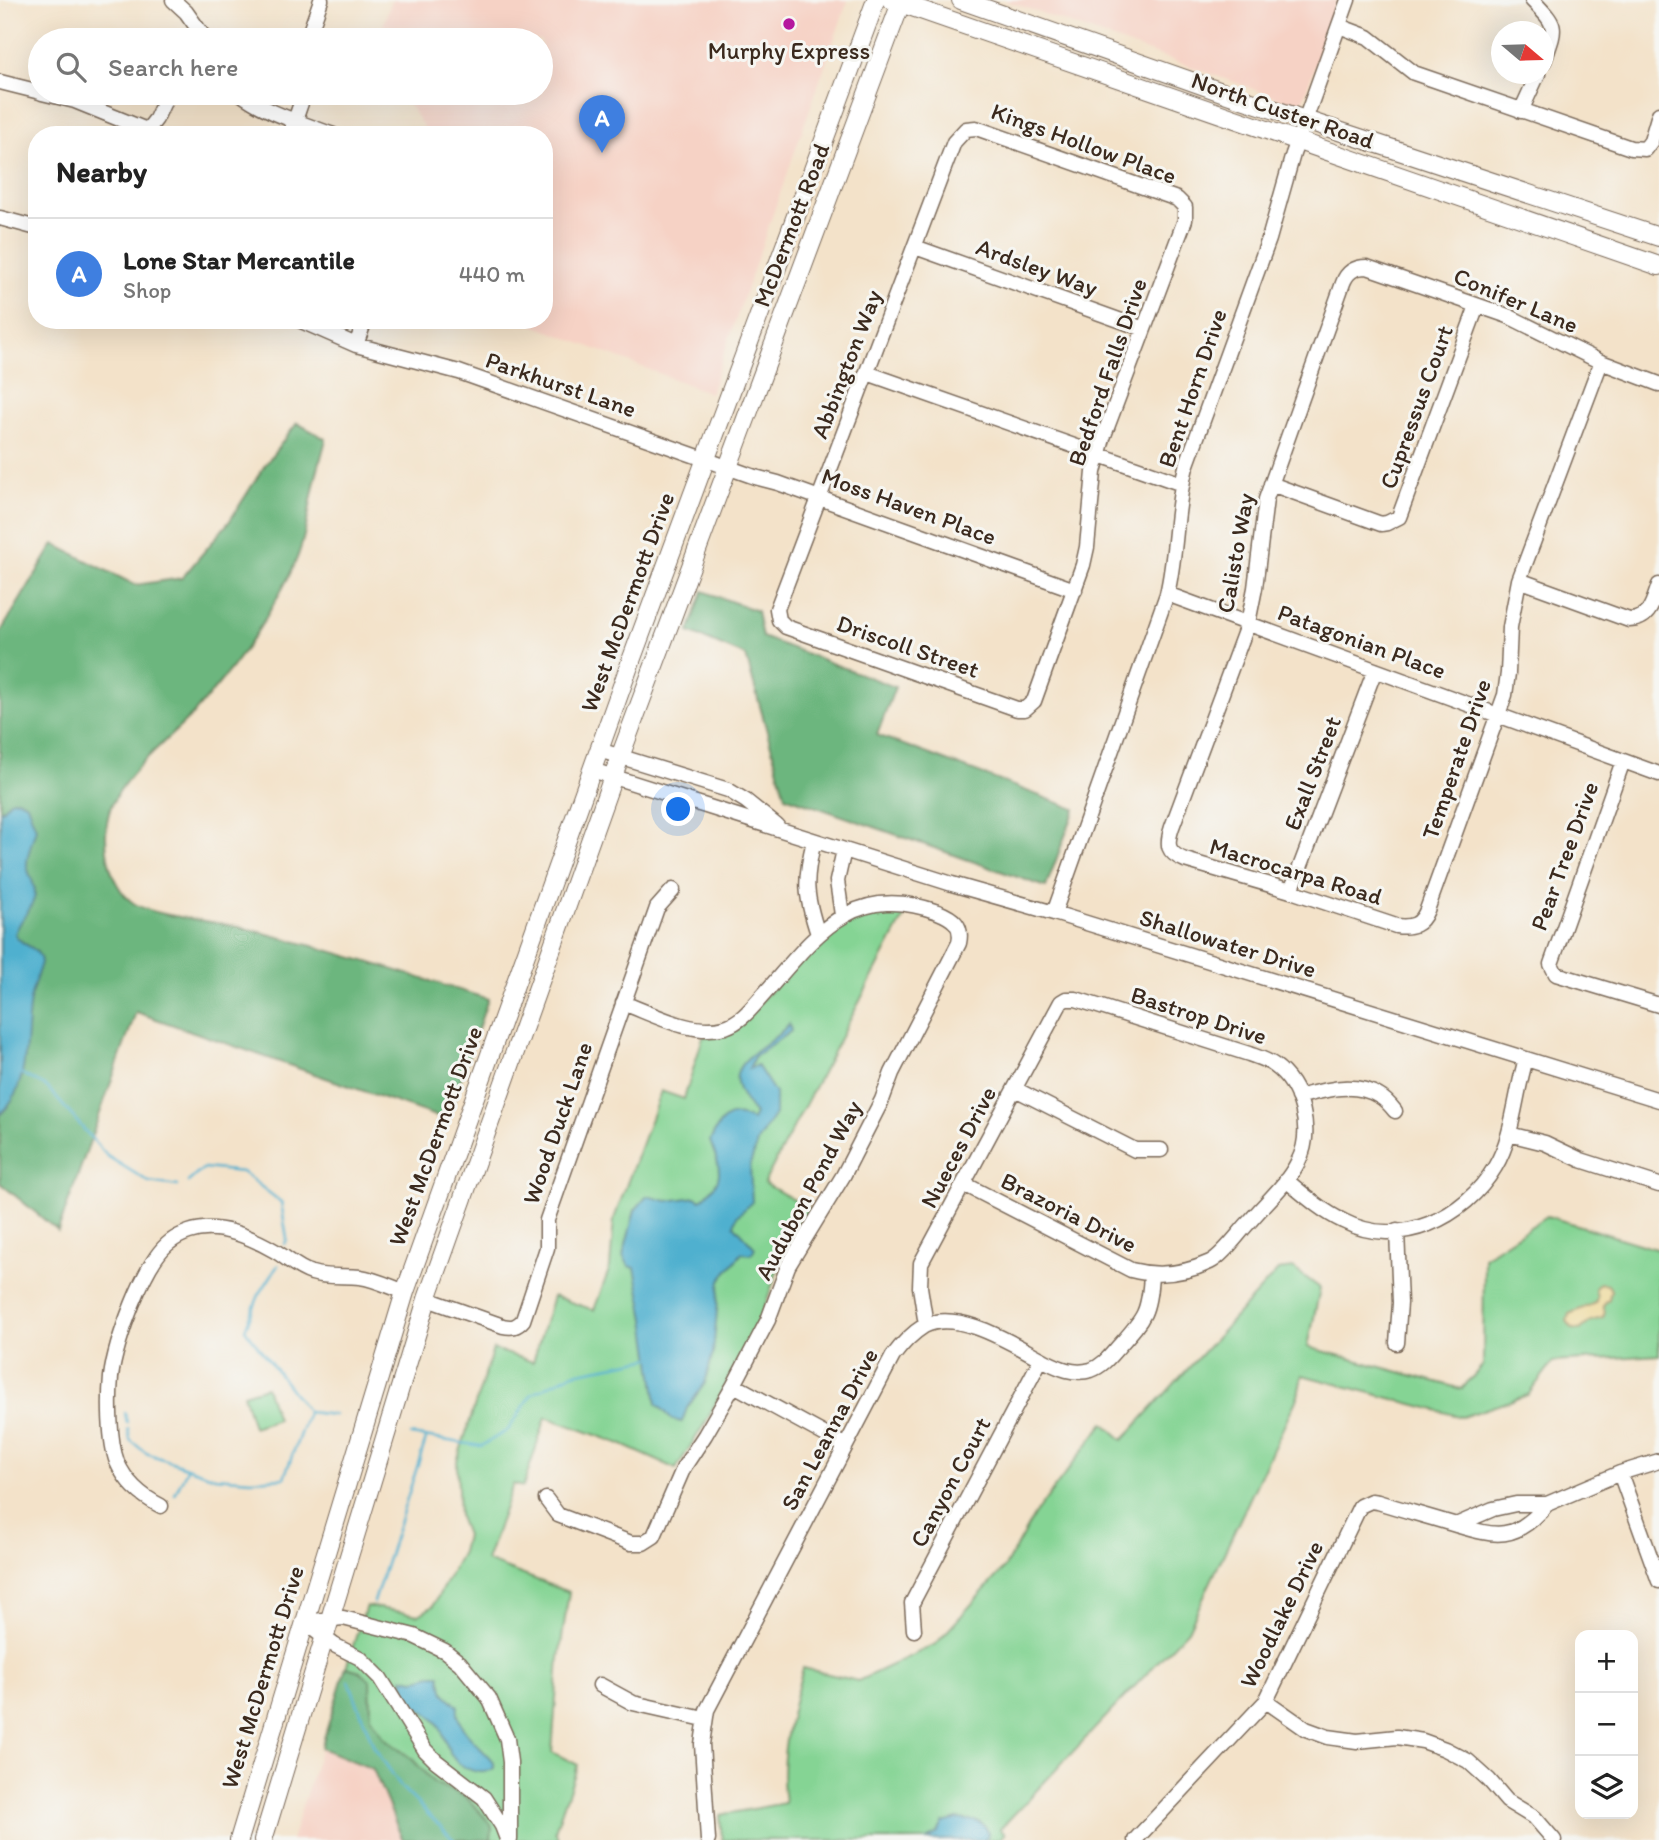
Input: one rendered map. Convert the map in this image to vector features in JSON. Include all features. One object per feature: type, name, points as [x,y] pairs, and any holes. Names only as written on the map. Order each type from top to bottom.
[{"type":"main road","name":"McDermott Road","points":[[706,458],[876,0]]},
{"type":"main road","name":"North Custer Road","points":[[961,0],[1306,120],[1659,237]]},
{"type":"main road","name":"McDermott Road","points":[[727,467],[898,1]]},
{"type":"main road","name":"North Custer Road","points":[[898,1],[1659,266]]},
{"type":"main road","points":[[1140,85],[1146,65]]},
{"type":"main road","points":[[782,251],[804,259]]},
{"type":"main road","name":"West McDermott Drive","points":[[239,1840],[405,1292],[706,458]]},
{"type":"main road","name":"West McDermott Drive","points":[[263,1840],[428,1299],[620,757],[727,467]]},
{"type":"main road","points":[[632,658],[654,666]]},
{"type":"main road","points":[[405,1292],[428,1299]]},
{"type":"street","points":[[173,0],[186,12],[197,28]]},
{"type":"street","points":[[311,28],[321,0]]},
{"type":"street","name":"Bent Horn Drive","points":[[1054,913],[1167,594],[1186,467],[1269,239],[1298,142],[1348,0]]},
{"type":"street","points":[[1532,0],[1551,21]]},
{"type":"street","points":[[1339,26],[1368,37],[1414,73],[1631,148],[1645,149],[1651,141],[1659,114]]},
{"type":"street","points":[[0,82],[28,89]]},
{"type":"street","points":[[1521,111],[1533,84]]},
{"type":"street","points":[[85,105],[137,126]]},
{"type":"street","points":[[151,126],[162,105]]},
{"type":"street","points":[[257,105],[289,126]]},
{"type":"street","points":[[293,126],[298,105]]},
{"type":"street","name":"Kings Hollow Place","points":[[966,129],[986,131],[1138,185],[1177,199],[1185,207]]},
{"type":"street","name":"Abbington Way","points":[[779,620],[777,609],[954,142],[966,129]]},
{"type":"street","name":"Bedford Falls Drive","points":[[1025,709],[1034,701],[1075,590],[1087,547],[1091,493],[1098,454],[1185,220],[1185,207]]},
{"type":"street","points":[[0,218],[28,226]]},
{"type":"street","name":"Ardsley Way","points":[[915,247],[1144,329]]},
{"type":"street","name":"Conifer Lane","points":[[1354,268],[1367,267],[1508,316],[1601,362],[1659,384]]},
{"type":"street","name":"Calisto Way","points":[[1168,849],[1172,827],[1248,623],[1259,563],[1264,512],[1271,484],[1345,277],[1354,268]]},
{"type":"street","name":"Cupressus Court","points":[[1271,484],[1381,524],[1394,521],[1403,511],[1477,306]]},
{"type":"street","name":"Parkhurst Lane","points":[[320,329],[356,345],[458,372],[727,467]]},
{"type":"street","points":[[356,345],[362,329]]},
{"type":"street","name":"Temperate Drive","points":[[1415,926],[1424,917],[1499,715],[1505,695],[1510,627],[1519,580],[1601,362]]},
{"type":"street","points":[[867,373],[1182,484]]},
{"type":"street","points":[[1659,376],[1659,384]]},
{"type":"street","name":"Moss Haven Place","points":[[727,467],[1075,590]]},
{"type":"street","points":[[1519,580],[1629,620],[1642,618],[1651,608],[1659,585]]},
{"type":"street","name":"Patagonian Place","points":[[1167,594],[1659,774]]},
{"type":"street","name":"Driscoll Street","points":[[779,620],[786,627],[1017,709],[1025,709]]},
{"type":"street","name":"Exall Street","points":[[1292,891],[1375,670]]},
{"type":"street","name":"Shallowater Drive","points":[[599,750],[717,787],[746,801],[784,831]]},
{"type":"street","name":"Pear Tree Drive","points":[[1623,761],[1552,956],[1552,968],[1556,974],[1659,1005]]},
{"type":"street","name":"Shallowater Drive","points":[[592,770],[952,884],[1659,1100]]},
{"type":"street","points":[[689,801],[705,799],[717,787]]},
{"type":"street","points":[[814,841],[806,870],[806,896],[818,934]]},
{"type":"street","name":"Macrocarpa Road","points":[[1168,849],[1176,857],[1292,891],[1396,926],[1415,926]]},
{"type":"street","points":[[623,1003],[694,1028],[725,1027],[741,1020],[818,934],[842,915],[837,881],[844,850]]},
{"type":"street","name":"Wood Duck Lane","points":[[428,1299],[503,1326],[511,1327],[523,1320],[547,1248],[547,1220],[657,908],[673,890]]},
{"type":"street","name":"Audubon Pond Way","points":[[546,1499],[558,1515],[631,1543],[643,1543],[654,1536],[684,1467],[705,1436],[768,1320],[796,1249],[843,1176],[961,936],[958,926],[951,918],[916,904],[877,904],[842,915]]},
{"type":"street","name":"Nueces Drive","points":[[926,1325],[920,1287],[922,1263],[1066,999]]},
{"type":"street","name":"Bastrop Drive","points":[[1066,999],[1076,999],[1249,1054],[1274,1065],[1293,1086],[1304,1112],[1305,1142],[1299,1160],[1286,1180]]},
{"type":"street","points":[[1286,1180],[1317,1206],[1345,1223],[1374,1231],[1410,1232],[1448,1216],[1477,1194],[1496,1166],[1509,1134],[1513,1103],[1526,1059]]},
{"type":"street","points":[[1298,1097],[1333,1087],[1359,1089],[1380,1096],[1395,1111]]},
{"type":"street","points":[[1015,1089],[1135,1150],[1161,1150]]},
{"type":"street","points":[[1509,1134],[1545,1143],[1581,1160],[1659,1185]]},
{"type":"street","name":"Brazoria Drive","points":[[964,1184],[1131,1270],[1151,1275],[1188,1271],[1213,1261],[1286,1180]]},
{"type":"street","points":[[161,1506],[140,1495],[118,1464],[114,1453],[111,1378],[130,1311],[153,1262],[171,1241],[190,1232],[205,1229],[225,1230],[275,1251],[312,1273],[360,1277],[405,1292]]},
{"type":"street","points":[[1396,1343],[1400,1303],[1397,1231]]},
{"type":"street","points":[[926,1325],[954,1321],[984,1329],[1060,1368],[1076,1372],[1090,1371],[1102,1365],[1140,1323],[1150,1302],[1151,1275]]},
{"type":"street","name":"San Leanna Drive","points":[[708,1840],[702,1744],[704,1719],[710,1703],[893,1356],[906,1339],[926,1325]]},
{"type":"street","name":"Canyon Court","points":[[914,1630],[912,1603],[1041,1359]]},
{"type":"street","points":[[734,1385],[844,1445]]},
{"type":"street","name":"Woodlake Drive","points":[[1457,1525],[1493,1509],[1516,1504],[1547,1504],[1659,1461]]},
{"type":"street","points":[[1620,1474],[1659,1581]]},
{"type":"street","name":"Woodlake Drive","points":[[1135,1840],[1266,1701],[1360,1506],[1365,1502],[1378,1502],[1482,1534],[1506,1533],[1524,1527],[1547,1504]]},
{"type":"street","points":[[304,1622],[347,1619],[414,1636],[445,1651],[460,1663],[495,1709],[507,1740],[510,1762],[509,1840]]},
{"type":"street","points":[[304,1622],[324,1638],[360,1658],[380,1678],[425,1750],[484,1798],[509,1840]]},
{"type":"street","points":[[600,1685],[633,1703],[704,1719]]},
{"type":"street","points":[[1266,1701],[1306,1729],[1328,1737],[1357,1741],[1397,1737],[1423,1741],[1445,1749],[1468,1761],[1507,1801],[1535,1818],[1554,1840]]},
{"type":"shaded area","points":[[392,0],[848,0],[710,393],[543,329],[553,329],[553,126],[423,126],[409,105],[553,105],[553,28],[382,28]]},
{"type":"shaded area","points":[[1004,0],[1337,0],[1301,106]]},
{"type":"shaded area","points":[[321,1748],[373,1769],[403,1840],[291,1840]]},
{"type":"green space","points":[[297,423],[326,439],[305,533],[295,564],[265,619],[227,674],[195,712],[130,777],[113,802],[106,828],[112,871],[125,896],[144,908],[270,935],[488,999],[447,1120],[136,1012],[58,1231],[0,1183],[0,633],[54,544],[135,585],[182,578],[229,522],[265,465]]},
{"type":"green space","points":[[703,591],[757,611],[762,637],[895,687],[877,735],[1075,809],[1046,887],[785,796],[746,656],[689,632]]},
{"type":"green space","points":[[883,911],[904,911],[904,917],[764,1183],[812,1210],[778,1269],[762,1314],[707,1420],[676,1469],[618,1443],[546,1417],[523,1487],[513,1484],[486,1561],[569,1592],[559,1658],[552,1752],[578,1765],[555,1831],[559,1840],[491,1840],[490,1823],[466,1797],[434,1783],[413,1760],[384,1738],[371,1717],[370,1680],[360,1671],[346,1667],[366,1606],[419,1615],[433,1606],[462,1552],[466,1535],[459,1517],[457,1461],[493,1349],[533,1362],[553,1296],[594,1310],[610,1267],[614,1219],[661,1091],[684,1099],[703,1037],[728,1033],[830,931],[851,919]]},
{"type":"green space","points":[[1547,1216],[1659,1250],[1659,1355],[1553,1362],[1528,1395],[1462,1417],[1302,1375],[1298,1396],[1188,1630],[1000,1829],[1005,1834],[999,1840],[722,1840],[720,1815],[785,1803],[784,1751],[803,1668],[858,1681],[936,1644],[1005,1567],[1034,1515],[1104,1423],[1123,1440],[1278,1270],[1293,1268],[1320,1288],[1308,1347],[1462,1389],[1483,1365],[1484,1257]]},
{"type":"green space","points":[[266,1387],[277,1419],[253,1427],[243,1394]]},
{"type":"green space","points":[[346,1667],[360,1671],[370,1680],[371,1717],[384,1738],[413,1760],[434,1783],[466,1797],[490,1823],[491,1840],[403,1840],[373,1769],[321,1748]]},
{"type":"sand","points":[[1600,1283],[1608,1285],[1611,1290],[1609,1299],[1603,1305],[1603,1318],[1591,1321],[1580,1330],[1573,1329],[1567,1321],[1569,1314],[1595,1303],[1595,1288]]},
{"type":"water","points":[[17,799],[27,804],[36,828],[27,862],[35,895],[15,934],[38,953],[41,963],[30,1000],[22,1076],[10,1104],[0,1115],[0,812],[10,801]]},
{"type":"water","points":[[789,1024],[791,1031],[754,1057],[749,1069],[757,1065],[775,1093],[775,1114],[758,1140],[750,1165],[752,1202],[737,1216],[734,1225],[755,1248],[751,1254],[742,1253],[720,1280],[713,1353],[705,1383],[687,1408],[682,1422],[673,1420],[657,1404],[635,1268],[629,1266],[623,1256],[635,1210],[647,1196],[667,1201],[695,1197],[701,1200],[715,1185],[719,1173],[710,1141],[714,1133],[726,1118],[737,1116],[752,1120],[755,1114],[742,1096],[737,1082],[738,1071],[753,1053]]},
{"type":"water","points":[[440,1675],[444,1693],[458,1706],[460,1723],[464,1730],[494,1763],[494,1768],[477,1772],[460,1764],[451,1755],[438,1724],[408,1697],[403,1678],[415,1680]]},
{"type":"water","points":[[957,1819],[982,1824],[988,1836],[985,1840],[927,1840],[938,1833],[943,1823]]},
{"type":"waterway","points":[[22,1074],[47,1087],[107,1156],[149,1182],[178,1186]]},
{"type":"waterway","points":[[188,1182],[204,1168],[242,1172],[281,1202],[287,1239],[285,1244]]},
{"type":"waterway","points":[[278,1265],[259,1295],[245,1329],[308,1412],[334,1415]]},
{"type":"waterway","points":[[411,1435],[481,1446],[508,1430],[532,1394],[574,1373],[651,1358]]},
{"type":"waterway","points":[[128,1429],[130,1440],[146,1453],[215,1477],[252,1480],[284,1478],[308,1412]]},
{"type":"waterway","points":[[125,1413],[127,1423]]},
{"type":"waterway","points":[[374,1602],[426,1439]]},
{"type":"waterway","points":[[175,1494],[187,1469]]},
{"type":"waterway","points":[[349,1681],[374,1747],[402,1788],[454,1840]]},
{"type":"place","name":"Murphy Express","points":[[789,24]]},
{"type":"place","name":"Lone Star Mercantile","points":[[602,153]]}]
